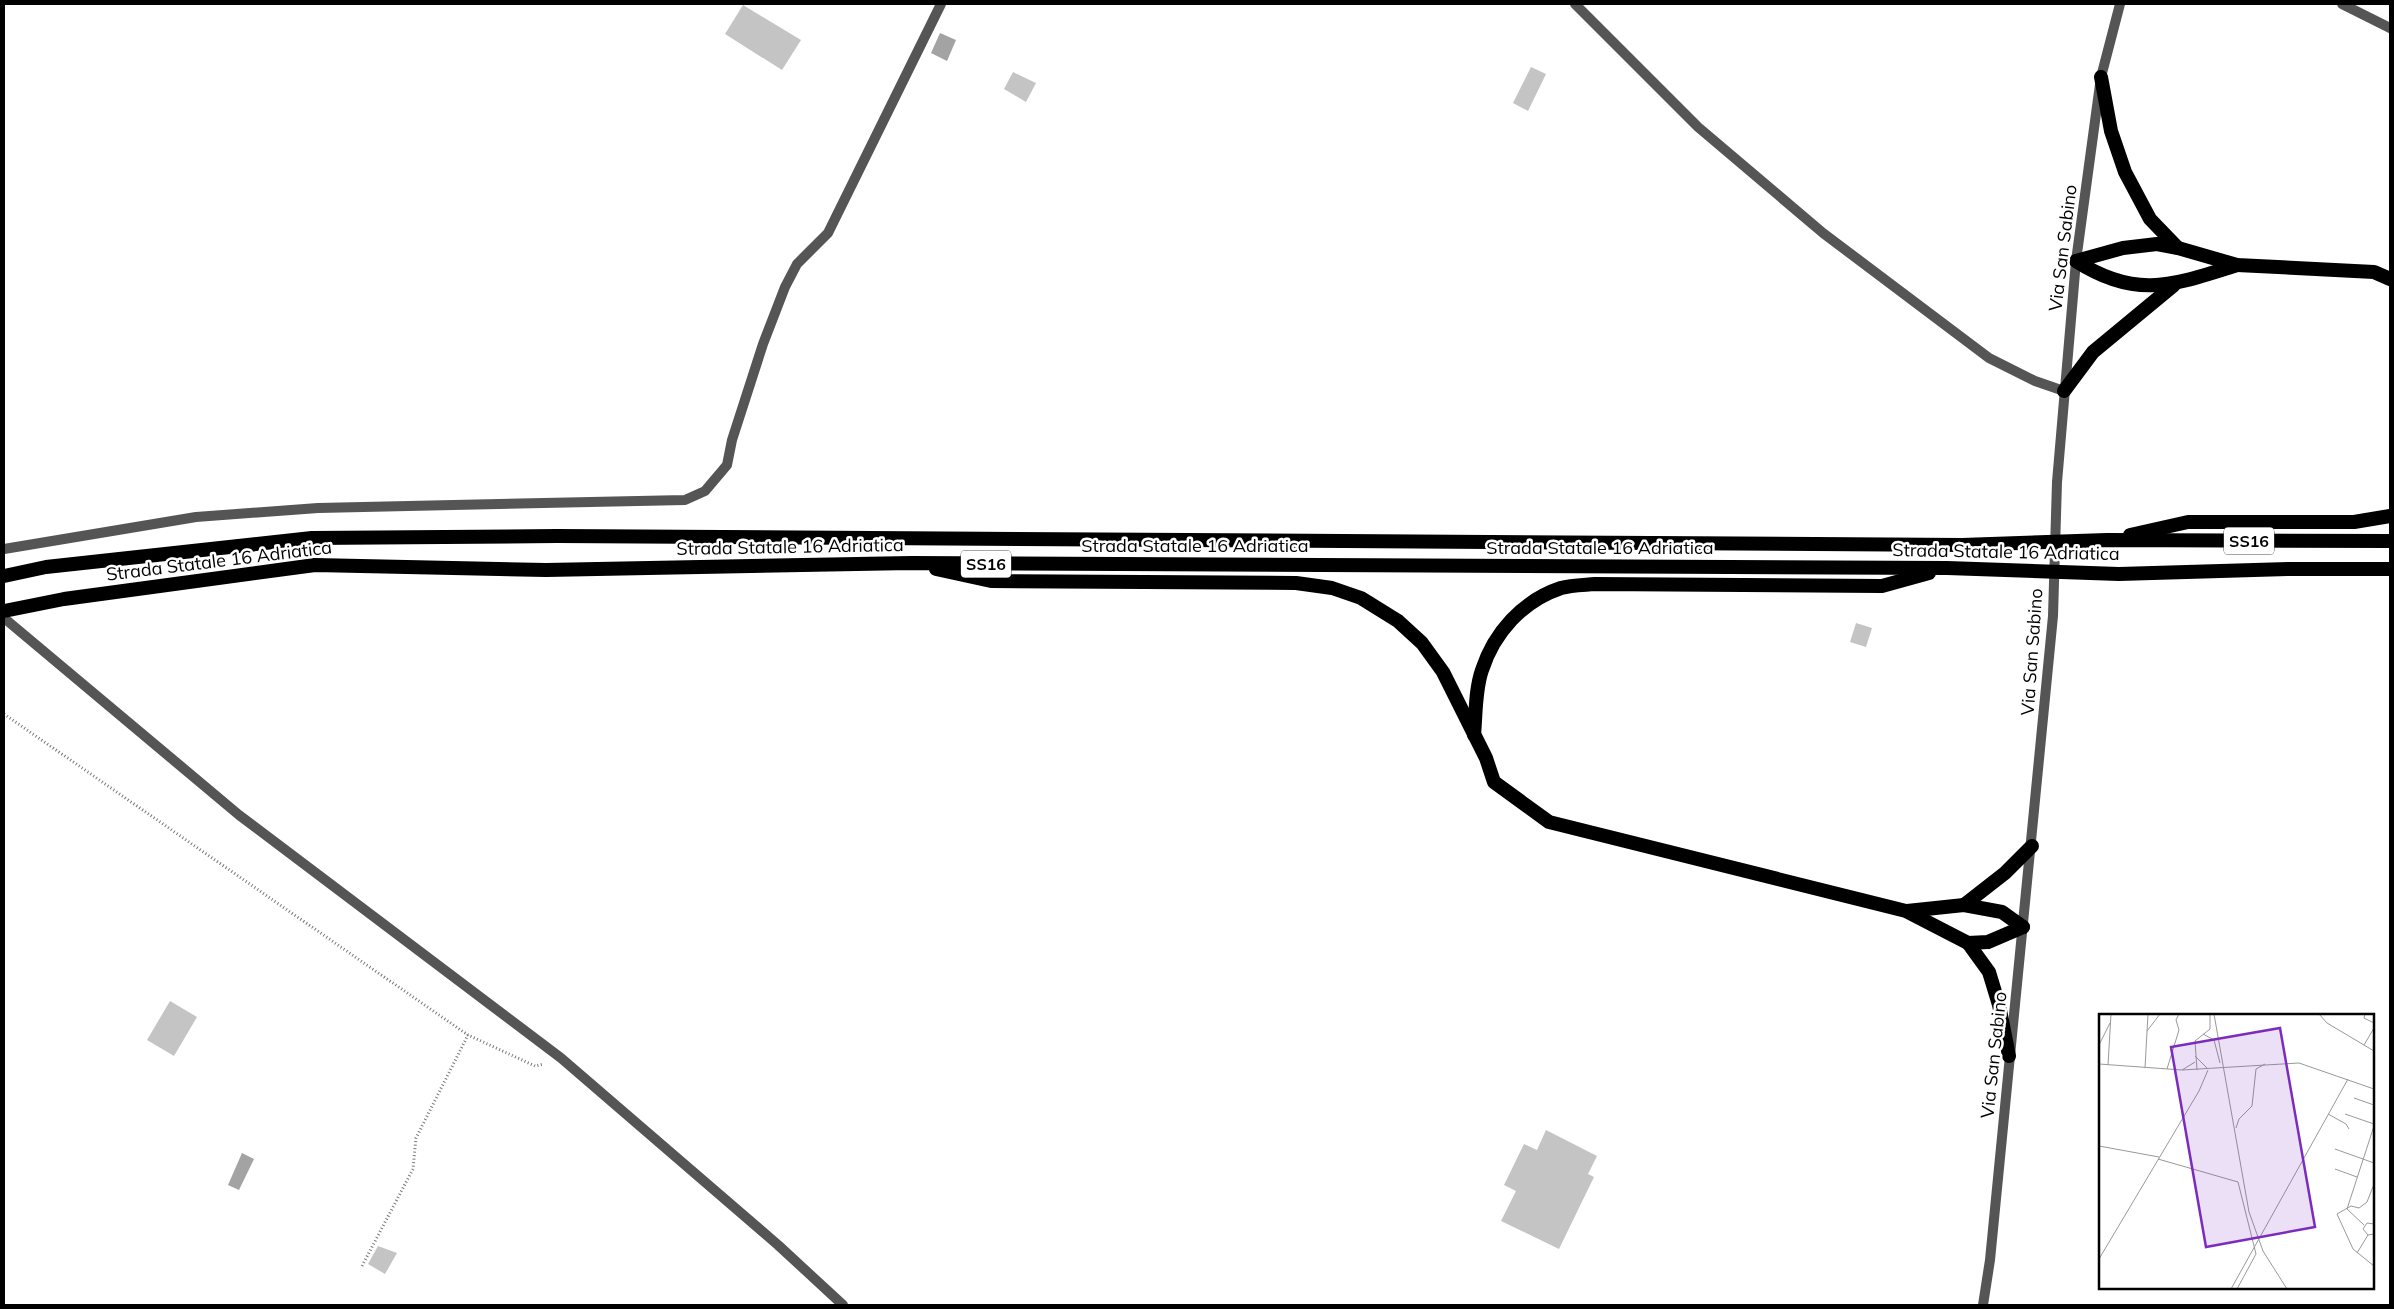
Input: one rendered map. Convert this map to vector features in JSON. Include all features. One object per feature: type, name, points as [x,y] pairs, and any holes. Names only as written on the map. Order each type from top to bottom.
[{"type":"highway","points":[[2101,77],[2110,131],[2125,172],[2150,219],[2178,248]]},
{"type":"highway","points":[[2076,261],[2123,248],[2157,244],[2178,248],[2236,265],[2374,272],[2390,279]]},
{"type":"highway","points":[[2076,261],[2097,274],[2117,282],[2174,284],[2236,265]]},
{"type":"highway","points":[[2064,391],[2093,352],[2174,284]]},
{"type":"highway","points":[[2107,540],[2188,522],[2354,522],[2390,516]]},
{"type":"highway","name":"Strada Statale 16 Adriatica","points":[[4,576],[46,567],[312,538],[557,536],[1962,545],[2107,540],[2390,542]]},
{"type":"highway","points":[[911,563],[991,581],[1296,583],[1332,588],[1361,598],[1398,621],[1422,644],[1443,672],[1474,735],[1494,782],[1549,822],[1906,911],[1968,942],[1988,942],[2023,927]]},
{"type":"highway","name":"Strada Statale 16 Adriatica","points":[[4,611],[64,599],[315,565],[546,570],[911,563],[1948,568],[2119,574],[2289,569],[2390,569]]},
{"type":"highway","points":[[1474,735],[1481,671],[1494,642],[1513,617],[1537,599],[1562,588],[1595,584],[1882,586],[1948,568]]},
{"type":"highway","points":[[1964,905],[2005,873],[2032,846]]},
{"type":"highway","points":[[1906,911],[1964,905],[2002,912],[2023,927]]},
{"type":"highway","points":[[1968,942],[1989,972],[1999,1005],[2009,1056]]},
{"type":"street","points":[[4,549],[196,517],[318,508],[685,500],[704,492],[728,465],[732,440],[760,352],[785,287],[797,264],[828,233],[941,4]]},
{"type":"street","points":[[1575,4],[1698,127],[1823,232],[1989,358],[2035,382],[2064,391]]},
{"type":"street","name":"Via San Sabino","points":[[1983,1305],[1990,1260],[2053,616],[2057,482],[2076,261],[2101,77],[2120,4]]},
{"type":"street","points":[[2342,4],[2390,28]]},
{"type":"street","points":[[4,618],[239,815],[561,1058],[778,1245],[843,1305]]},
{"type":"path","points":[[4,714],[468,1035],[535,1066],[561,1058]]},
{"type":"path","points":[[362,1266],[413,1168],[416,1138],[468,1035]]},
{"type":"shaded area","points":[[940,33],[956,40],[947,61],[931,53]]},
{"type":"shaded area","points":[[242,1153],[254,1159],[239,1190],[228,1185]]},
{"type":"building","points":[[743,5],[801,40],[782,70],[725,34]]},
{"type":"building","points":[[1531,67],[1546,74],[1528,111],[1513,103]]},
{"type":"building","points":[[1013,72],[1036,83],[1026,102],[1004,89]]},
{"type":"building","points":[[1856,623],[1872,628],[1866,647],[1850,642]]},
{"type":"building","points":[[170,1001],[197,1017],[174,1056],[147,1040]]},
{"type":"building","points":[[1546,1130],[1597,1156],[1588,1174],[1594,1177],[1559,1249],[1501,1221],[1516,1191],[1504,1185],[1524,1144],[1537,1150]]},
{"type":"building","points":[[378,1246],[397,1253],[385,1274],[368,1264]]}]
